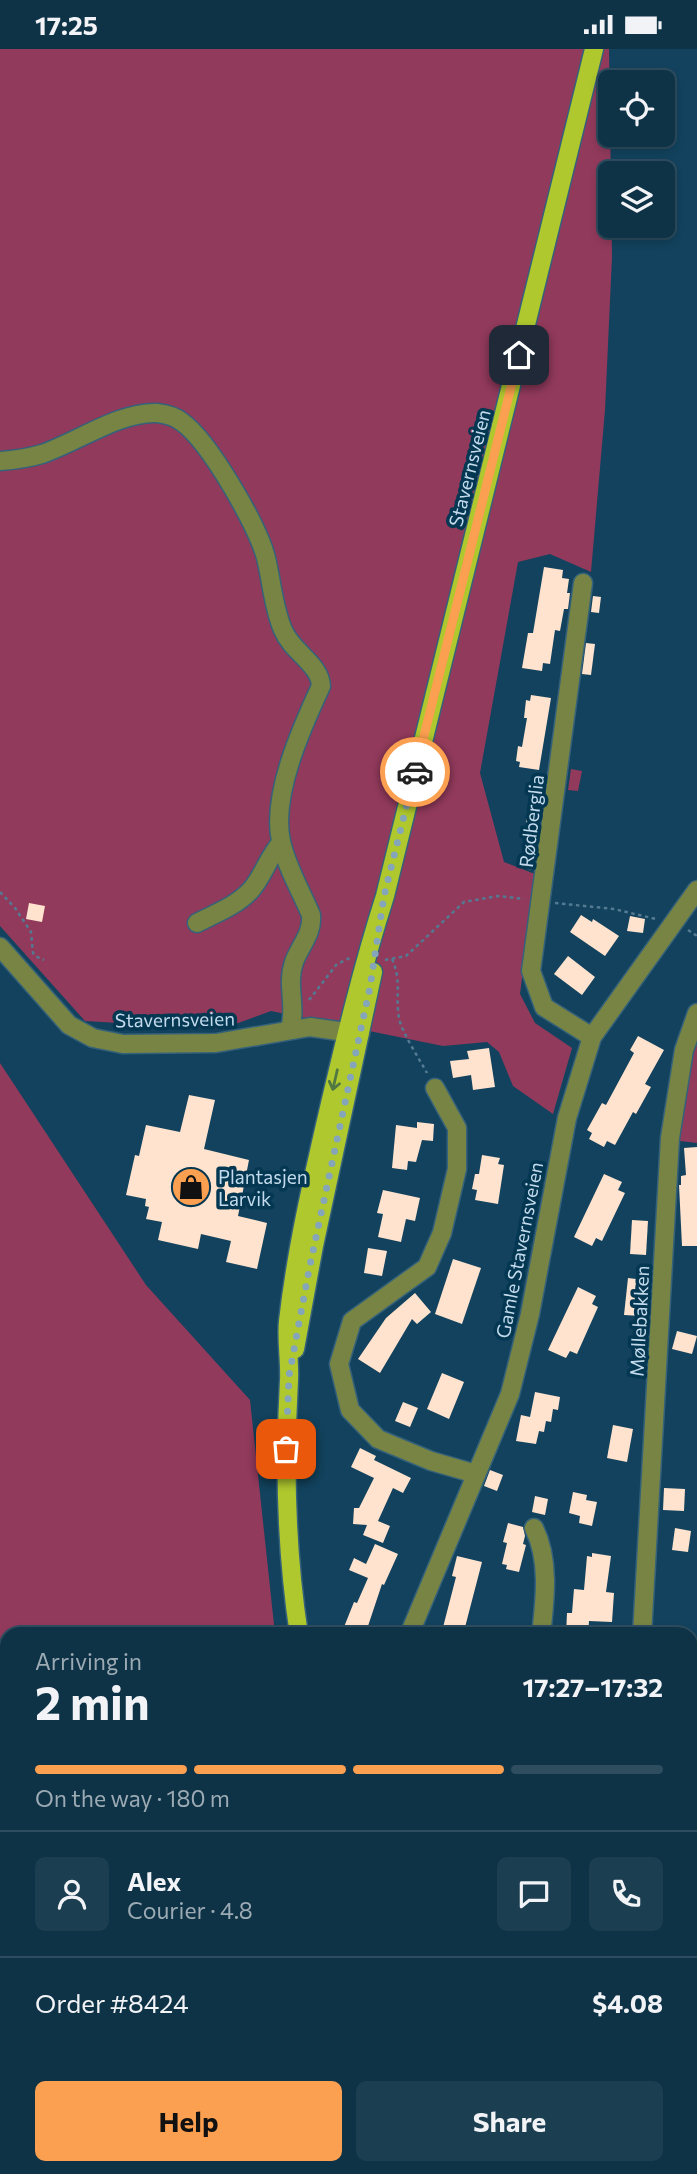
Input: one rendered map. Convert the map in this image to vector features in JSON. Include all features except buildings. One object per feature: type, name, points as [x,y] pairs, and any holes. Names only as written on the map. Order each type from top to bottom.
[{"type":"main road","name":"Stavernsveien","points":[[298,1627],[289,1545],[286,1485],[288,1325],[294,1280],[313,1179],[375,963],[384,896],[594,49]]},
{"type":"street","points":[[0,461],[25,459],[44,453],[124,419],[157,413],[171,416],[183,422],[212,454],[259,538],[277,615],[285,634],[293,647],[315,667],[321,678],[321,686],[286,772],[280,818],[281,843],[311,915],[310,930],[294,962],[290,980],[292,1021]]},
{"type":"street","name":"Rødberglia","points":[[583,583],[531,971],[544,1007],[592,1037]]},
{"type":"street","points":[[197,923],[240,900],[251,890],[281,843]]},
{"type":"street","name":"Gamle Stavernsveien","points":[[412,1627],[510,1394],[530,1314],[567,1118],[592,1037],[697,890]]},
{"type":"street","name":"Stavernsveien","points":[[0,947],[69,1025],[93,1038],[123,1044],[216,1043],[265,1036],[292,1021],[310,1027],[354,1033]]},
{"type":"street","name":"Møllebakken","points":[[642,1627],[670,1138],[684,1050],[697,1013]]},
{"type":"street","points":[[435,1088],[457,1128],[457,1170],[442,1233],[427,1267],[352,1321],[339,1364],[350,1410],[378,1439],[431,1461],[476,1474]]},
{"type":"street","points":[[534,1528],[544,1565],[541,1627]]},
{"type":"path","points":[[0,892],[31,932],[35,957],[44,960]]},
{"type":"path","points":[[292,1021],[337,964],[356,954]]},
{"type":"path","points":[[391,958],[399,983],[398,1018],[435,1088]]},
{"type":"shaded area","points":[[0,49],[609,49],[609,70],[598,70],[598,147],[610,147],[611,161],[598,161],[598,238],[612,238],[612,257],[605,410],[591,572],[550,554],[518,562],[480,773],[504,862],[535,874],[520,994],[535,1023],[572,1048],[553,1114],[513,1086],[499,1052],[487,1042],[443,1046],[271,1011],[222,1029],[85,1021],[0,926]]},
{"type":"shaded area","points":[[571,769],[582,771],[578,791],[568,790]]},
{"type":"shaded area","points":[[697,1030],[697,1143],[680,1141],[678,1138],[688,1058]]},
{"type":"shaded area","points":[[0,1063],[146,1285],[250,1400],[274,1627],[0,1627]]},
{"type":"way so far","points":[[286,1449],[289,1376],[310,1265],[375,963],[384,896],[415,772]]},
{"type":"place","name":"Plantasjen Larvik","points":[[191,1187]]},
{"type":"route","points":[[415,772],[519,355]]}]
